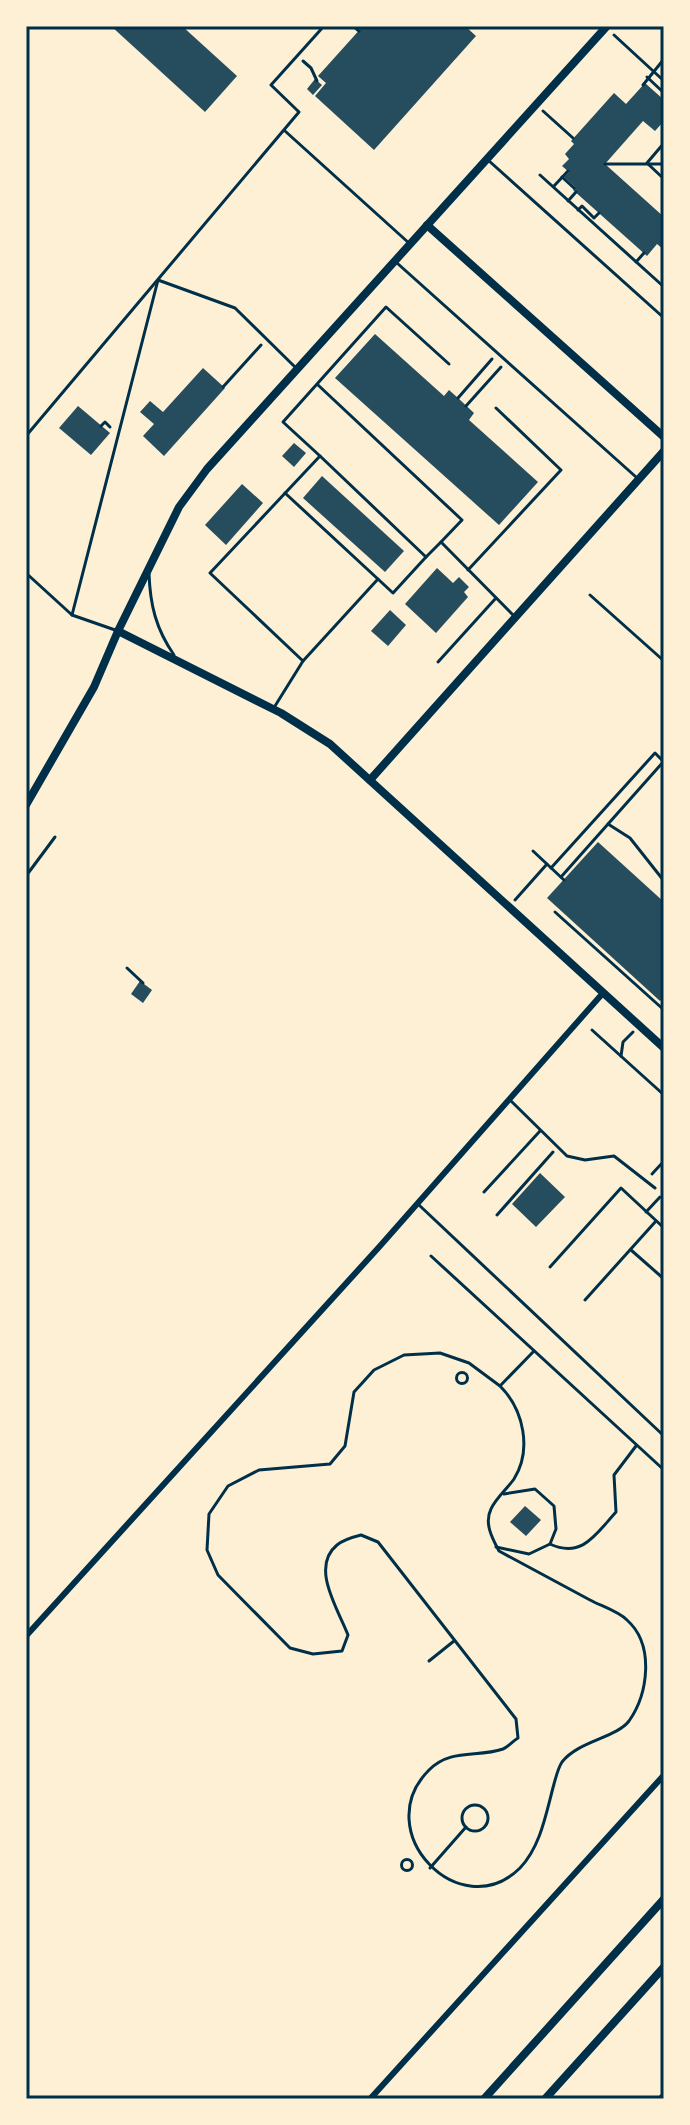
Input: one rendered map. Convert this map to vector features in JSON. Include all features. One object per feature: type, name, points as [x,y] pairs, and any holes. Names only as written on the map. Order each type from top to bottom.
[{"type":"street","points":[[26,805],[94,687],[179,507],[207,469],[606,27]]},
{"type":"street","points":[[427,225],[664,437]]},
{"type":"street","points":[[370,780],[664,451]]},
{"type":"street","points":[[118,631],[273,709],[330,744],[664,1048]]},
{"type":"street","points":[[26,1636],[418,1204],[603,993]]},
{"type":"street","points":[[370,2099],[664,1775]]},
{"type":"street","points":[[484,2099],[664,1899]]},
{"type":"street","points":[[545,2099],[664,1967]]},
{"type":"lane","points":[[26,436],[299,112],[271,85],[324,26]]},
{"type":"lane","points":[[284,130],[410,244]]},
{"type":"lane","points":[[487,159],[664,318]]},
{"type":"lane","points":[[395,261],[639,479]]},
{"type":"lane","points":[[158,280],[235,308],[297,368]]},
{"type":"lane","points":[[72,615],[158,280]]},
{"type":"lane","points":[[426,557],[283,422],[386,307],[449,364]]},
{"type":"lane","points":[[285,493],[393,593],[462,520],[317,384]]},
{"type":"lane","points":[[468,570],[561,470],[496,408]]},
{"type":"lane","points":[[303,661],[210,573],[320,456]]},
{"type":"lane","points":[[441,542],[515,617]]},
{"type":"lane","points":[[149,568],[154,618],[161,636],[179,662]]},
{"type":"lane","points":[[26,573],[72,615],[118,631]]},
{"type":"lane","points":[[273,709],[303,661],[378,579]]},
{"type":"lane","points":[[438,662],[496,598]]},
{"type":"lane","points":[[510,1100],[557,1148],[575,1159],[614,1156],[655,1188]]},
{"type":"lane","points":[[484,1192],[540,1131]]},
{"type":"lane","points":[[418,1204],[664,1436]]},
{"type":"path","points":[[353,26],[359,29]]},
{"type":"path","points":[[606,27],[664,81]]},
{"type":"path","points":[[297,56],[311,68],[317,81]]},
{"type":"path","points":[[643,85],[664,59]]},
{"type":"path","points":[[647,77],[664,93]]},
{"type":"path","points":[[536,105],[573,138]]},
{"type":"path","points":[[647,163],[664,143]]},
{"type":"path","points":[[647,163],[664,179]]},
{"type":"path","points":[[605,164],[664,164]]},
{"type":"path","points":[[553,187],[568,171]]},
{"type":"path","points":[[540,175],[664,287]]},
{"type":"path","points":[[562,177],[575,190],[568,201]]},
{"type":"path","points":[[578,210],[582,206],[594,218],[599,213]]},
{"type":"path","points":[[636,262],[644,253]]},
{"type":"path","points":[[223,387],[267,339]]},
{"type":"path","points":[[458,398],[498,353]]},
{"type":"path","points":[[466,406],[507,361]]},
{"type":"path","points":[[590,595],[664,661]]},
{"type":"path","points":[[533,851],[562,879],[664,761],[655,753],[551,868]]},
{"type":"path","points":[[608,824],[630,838],[664,881]]},
{"type":"path","points":[[581,835],[590,844]]},
{"type":"path","points":[[26,876],[55,837]]},
{"type":"path","points":[[508,907],[547,864]]},
{"type":"path","points":[[555,912],[664,1010]]},
{"type":"path","points":[[127,968],[143,983]]},
{"type":"path","points":[[621,1056],[623,1042],[639,1025]]},
{"type":"path","points":[[592,1030],[664,1095]]},
{"type":"path","points":[[497,1215],[557,1148]]},
{"type":"path","points":[[550,1267],[621,1188],[664,1228]]},
{"type":"path","points":[[646,1212],[664,1192]]},
{"type":"path","points":[[585,1300],[656,1221]]},
{"type":"path","points":[[630,1250],[664,1279]]},
{"type":"path","points":[[431,1256],[664,1470]]},
{"type":"path","points":[[500,1386],[534,1351]]},
{"type":"path","points":[[440,1353],[469,1363],[500,1386],[510,1396],[522,1420],[524,1449],[515,1477],[490,1511],[489,1532],[496,1547],[628,1620],[642,1644],[647,1668],[641,1700],[627,1724],[574,1750],[560,1764],[537,1843],[518,1870],[491,1883],[460,1884],[430,1868],[420,1856],[410,1827],[410,1809],[418,1784],[439,1760],[504,1749],[518,1738],[516,1719],[378,1542],[361,1535],[339,1543],[327,1556],[325,1577],[348,1635],[342,1651],[313,1654],[290,1648],[218,1575],[207,1550],[209,1514],[228,1486],[259,1470],[330,1464],[345,1446],[354,1392],[374,1370],[404,1355],[440,1353]]},
{"type":"path","points":[[464,1373],[469,1363]]},
{"type":"path","points":[[550,1544],[574,1550],[590,1540],[616,1512],[614,1475],[637,1445]]},
{"type":"path","points":[[496,1547],[529,1554],[550,1544],[556,1529],[554,1506],[535,1489],[501,1495]]},
{"type":"path","points":[[429,1661],[455,1641]]},
{"type":"path","points":[[477,1805],[484,1809],[487,1817],[485,1825],[474,1831],[466,1827],[462,1815],[466,1808],[477,1805]]},
{"type":"path","points":[[430,1868],[466,1827]]},
{"type":"path","points":[[412,1862],[420,1856]]},
{"type":"building","points":[[111,26],[182,26],[237,76],[205,112]]},
{"type":"building","points":[[363,26],[465,26],[476,36],[374,150],[315,96],[326,83],[318,76]]},
{"type":"building","points":[[315,79],[322,85],[313,95],[307,89]]},
{"type":"building","points":[[645,83],[664,100],[664,121],[655,131],[643,121],[605,164],[664,217],[664,250],[657,244],[647,256],[573,190],[575,187],[564,177],[569,172],[562,166],[569,159],[565,154],[574,144],[571,141],[614,93],[626,104]]},
{"type":"building","points":[[375,334],[444,396],[449,390],[458,398],[474,413],[469,420],[538,482],[499,525],[335,378]]},
{"type":"building","points":[[203,368],[225,388],[164,456],[143,436],[154,424],[140,412],[150,401],[163,412]]},
{"type":"building","points":[[78,406],[110,433],[91,455],[59,428]]},
{"type":"building","points":[[294,443],[306,453],[294,467],[282,456]]},
{"type":"building","points":[[322,476],[404,551],[385,572],[303,498]]},
{"type":"building","points":[[242,484],[263,503],[226,545],[205,525]]},
{"type":"building","points":[[437,568],[453,583],[459,577],[469,587],[464,592],[468,597],[436,633],[405,604]]},
{"type":"building","points":[[390,610],[406,625],[388,646],[371,631]]},
{"type":"building","points":[[598,842],[664,902],[664,996],[660,1001],[547,898]]},
{"type":"building","points":[[140,981],[152,990],[143,1003],[131,994]]},
{"type":"building","points":[[540,1173],[565,1197],[536,1227],[512,1204]]},
{"type":"building","points":[[525,1506],[541,1520],[526,1536],[510,1522]]}]
